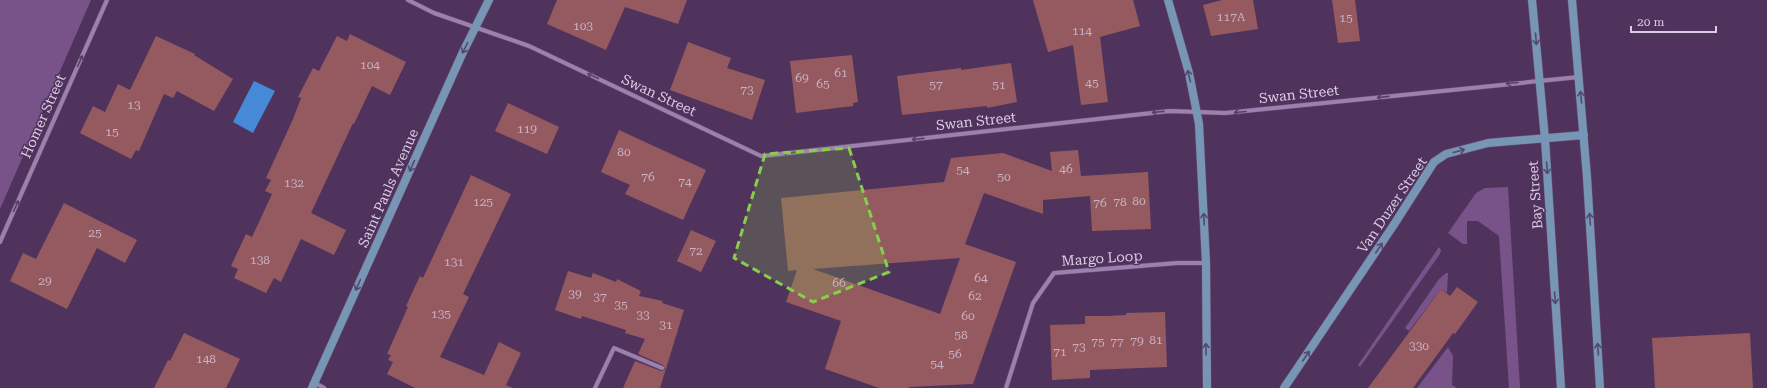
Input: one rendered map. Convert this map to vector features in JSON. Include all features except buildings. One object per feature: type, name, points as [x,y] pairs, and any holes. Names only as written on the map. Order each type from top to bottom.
[{"type":"main road","name":"Saint Pauls Avenue","points":[[313,385],[489,0]]},
{"type":"main road","points":[[1168,0],[1189,73],[1197,112],[1201,150],[1206,263],[1207,388]]},
{"type":"main road","name":"Bay Street","points":[[1532,0],[1545,139],[1561,388]]},
{"type":"main road","points":[[1572,0],[1584,135],[1600,388]]},
{"type":"main road","name":"Van Duzer Street","points":[[1284,388],[1394,226],[1434,162],[1446,154],[1488,143],[1584,135]]},
{"type":"street","name":"Homer Street","points":[[0,242],[107,0]]},
{"type":"street","name":"Swan Street","points":[[408,0],[434,13],[530,46],[761,156],[1170,111],[1225,113],[1579,77]]},
{"type":"street","name":"Margo Loop","points":[[1006,388],[1033,303],[1054,273],[1177,263],[1206,263]]},
{"type":"street","points":[[595,388],[614,348],[662,368]]},
{"type":"street","points":[[313,385],[324,388]]},
{"type":"highlighted area","points":[[849,148],[889,272],[813,302],[734,258],[765,154]]},
{"type":"shaded area","points":[[0,0],[91,0],[0,209]]},
{"type":"shaded area","points":[[1508,187],[1520,388],[1509,388],[1499,236],[1478,221],[1467,221],[1467,244],[1463,244],[1448,233],[1476,193],[1485,188]]},
{"type":"shaded area","points":[[1439,247],[1441,250],[1440,254],[1360,367],[1358,365]]},
{"type":"shaded area","points":[[1448,273],[1447,293],[1441,289],[1409,331],[1405,328],[1439,279]]},
{"type":"shaded area","points":[[1448,347],[1453,356],[1452,385],[1457,388],[1417,388]]},
{"type":"water","points":[[254,81],[275,91],[253,133],[233,122]]}]
